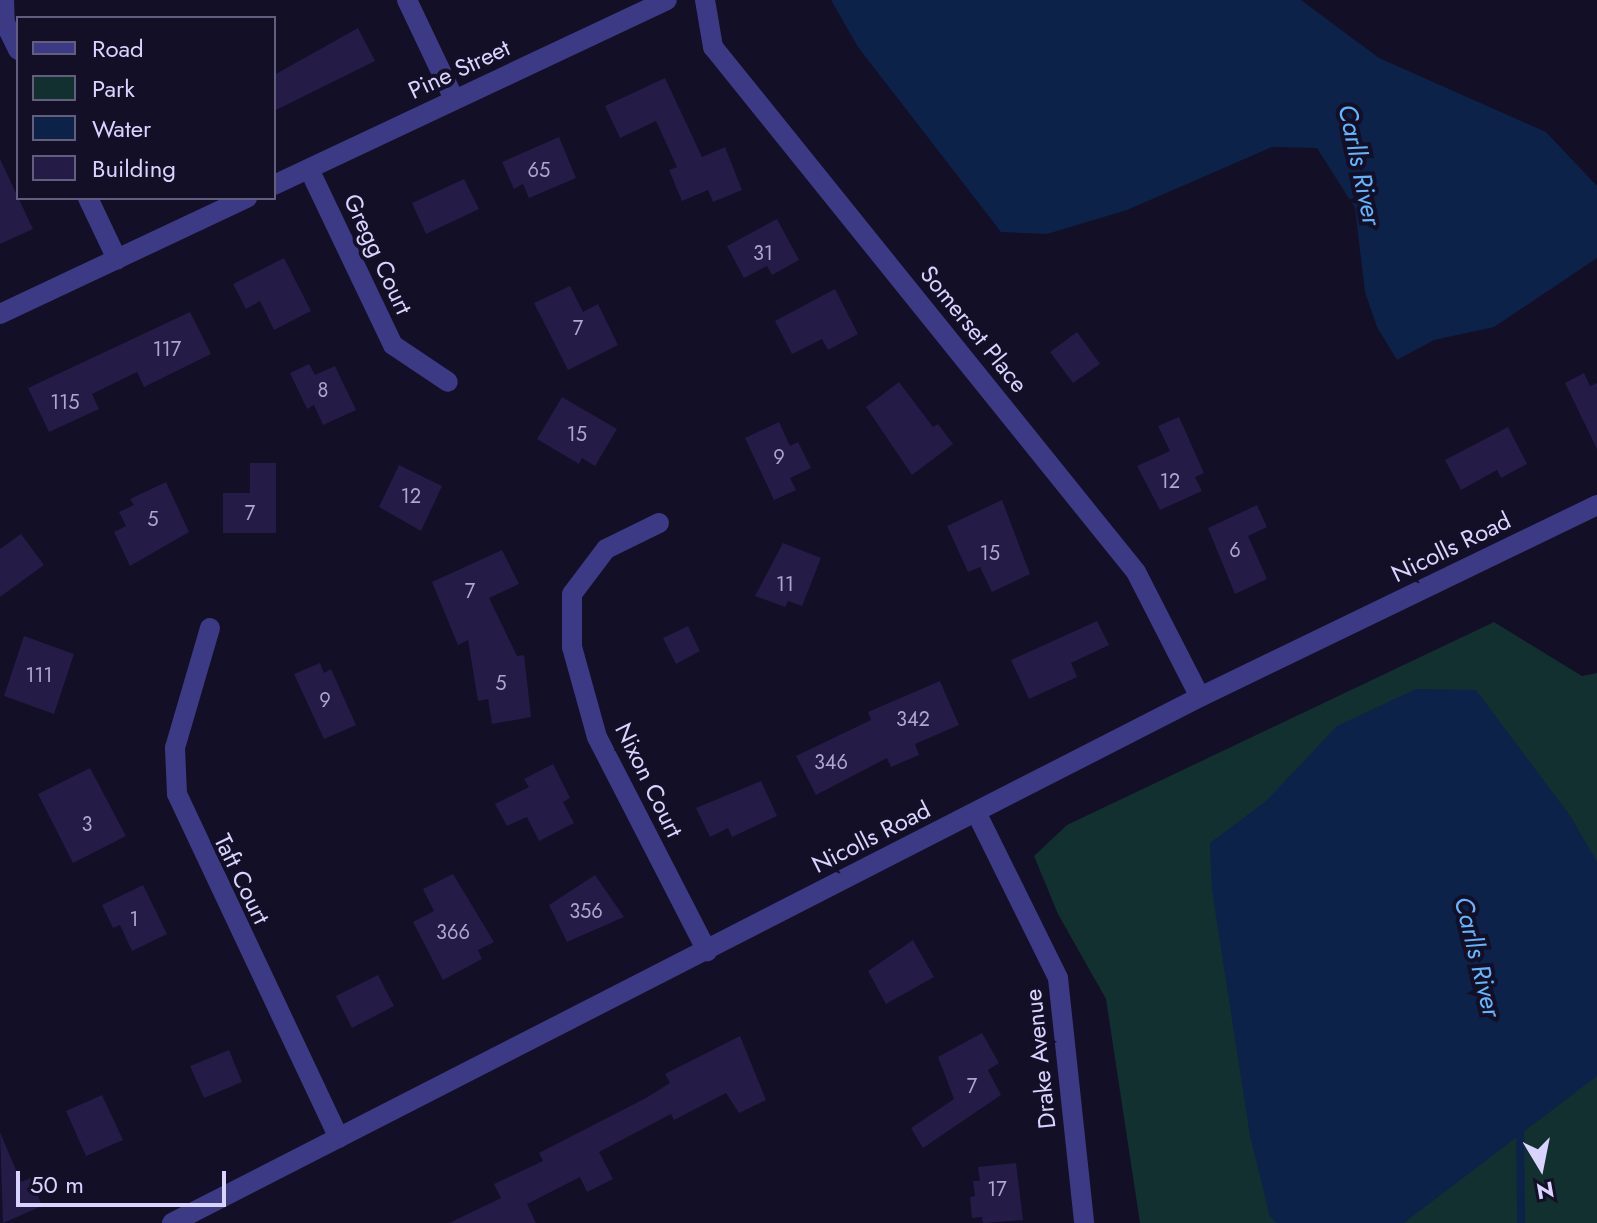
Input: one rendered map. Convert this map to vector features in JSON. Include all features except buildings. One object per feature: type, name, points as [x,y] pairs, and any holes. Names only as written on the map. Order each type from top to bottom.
[{"type":"street","points":[[4,0],[5,23],[16,46]]},
{"type":"street","points":[[407,0],[454,99]]},
{"type":"street","name":"Pine Street","points":[[276,184],[667,0]]},
{"type":"street","name":"Somerset Place","points":[[705,0],[713,47],[1136,572],[1200,697]]},
{"type":"street","name":"Gregg Court","points":[[309,169],[393,345],[448,382]]},
{"type":"street","points":[[89,200],[117,259]]},
{"type":"street","points":[[0,314],[243,200]]},
{"type":"street","name":"Nicolls Road","points":[[172,1223],[1200,697],[1597,505]]},
{"type":"street","name":"Nixon Court","points":[[659,523],[606,549],[572,594],[572,647],[597,737],[707,951]]},
{"type":"street","name":"Taft Court","points":[[210,628],[175,748],[177,794],[339,1138]]},
{"type":"street","name":"Drake Avenue","points":[[976,812],[1058,978],[1084,1223]]},
{"type":"green space","points":[[1494,622],[1582,676],[1597,673],[1597,1223],[1140,1223],[1106,999],[1058,914],[1034,856],[1067,825]]},
{"type":"water","points":[[831,0],[1301,0],[1379,58],[1546,132],[1597,186],[1597,258],[1494,327],[1434,340],[1397,360],[1377,327],[1365,292],[1355,208],[1317,148],[1272,147],[1127,210],[1047,234],[1001,232],[858,47]]},
{"type":"water","points":[[1416,689],[1476,690],[1571,817],[1597,862],[1597,1076],[1404,1223],[1277,1223],[1270,1217],[1250,1136],[1212,890],[1210,843],[1266,801],[1337,726]]},
{"type":"waterway","name":"Carlls River","points":[[1520,1120],[1521,1223]]}]
